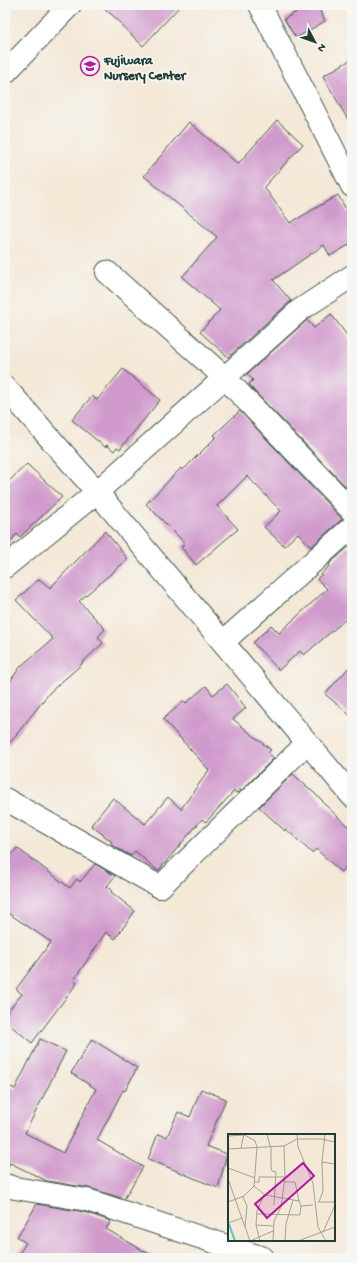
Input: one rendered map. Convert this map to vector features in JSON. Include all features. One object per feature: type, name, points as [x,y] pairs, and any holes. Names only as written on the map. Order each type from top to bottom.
[{"type":"street","points":[[260,5],[352,186]]},
{"type":"street","points":[[5,73],[63,7]]},
{"type":"street","points":[[107,272],[225,378],[352,510]]},
{"type":"street","points":[[5,567],[97,492],[300,310],[352,276]]},
{"type":"street","points":[[5,387],[97,492],[352,796]]},
{"type":"street","points":[[223,642],[352,527]]},
{"type":"street","points":[[5,799],[160,887],[307,743]]},
{"type":"street","points":[[5,1185],[14,1188],[87,1200],[263,1258]]},
{"type":"building","points":[[101,5],[181,5],[143,46]]},
{"type":"building","points":[[308,5],[317,5],[325,21],[296,38],[284,19]]},
{"type":"building","points":[[352,59],[352,127],[323,76]]},
{"type":"building","points":[[277,120],[303,144],[264,187],[290,223],[338,195],[352,220],[352,243],[330,256],[324,245],[273,280],[291,301],[228,357],[200,332],[220,310],[182,277],[217,237],[144,176],[189,122],[238,164]]},
{"type":"building","points":[[331,314],[352,342],[352,493],[254,391],[249,384],[253,380],[247,374],[307,320],[314,328]]},
{"type":"building","points":[[123,369],[160,400],[120,449],[117,447],[114,451],[107,445],[105,447],[72,420],[92,396],[97,400]]},
{"type":"building","points":[[240,411],[342,519],[311,547],[298,533],[284,546],[264,527],[281,511],[247,476],[217,506],[238,529],[196,565],[181,547],[185,543],[146,504],[181,468],[183,470],[216,437],[214,435]]},
{"type":"building","points":[[27,464],[62,497],[20,537],[17,534],[5,547],[5,485]]},
{"type":"building","points":[[105,531],[128,559],[79,601],[105,629],[98,637],[103,643],[50,692],[5,749],[5,688],[21,666],[53,639],[16,600],[39,579],[50,588]]},
{"type":"building","points":[[352,544],[352,614],[304,655],[300,651],[279,670],[253,643],[271,625],[279,633],[327,589],[317,579],[330,565],[329,564]]},
{"type":"building","points":[[352,664],[352,717],[325,694]]},
{"type":"building","points":[[227,684],[246,708],[233,719],[271,750],[268,753],[274,758],[241,791],[239,789],[237,793],[234,791],[206,822],[202,819],[158,871],[135,851],[131,856],[110,844],[112,842],[91,825],[113,798],[145,824],[168,797],[181,809],[209,770],[163,719],[184,701],[186,703],[206,686],[213,695]]},
{"type":"building","points":[[293,774],[352,830],[352,860],[341,872],[316,849],[312,853],[259,807]]},
{"type":"building","points":[[17,848],[70,888],[77,879],[80,882],[95,864],[115,876],[107,886],[112,890],[111,892],[135,911],[115,939],[106,932],[74,980],[77,983],[32,1043],[5,1021],[5,1015],[22,994],[16,989],[51,942],[5,911],[5,863]]},
{"type":"building","points":[[40,1039],[66,1051],[25,1133],[63,1153],[96,1089],[71,1073],[92,1039],[137,1068],[125,1091],[123,1090],[97,1140],[143,1167],[124,1199],[89,1188],[47,1181],[10,1163],[5,1173],[5,1084],[15,1089]]},
{"type":"building","points":[[201,1089],[226,1099],[206,1146],[227,1154],[218,1188],[148,1159],[158,1134],[167,1137],[178,1112],[190,1117]]},
{"type":"building","points":[[37,1204],[84,1212],[111,1221],[106,1229],[156,1258],[16,1258],[26,1243],[17,1237]]},
{"type":"place","name":"Fujiwara Nursery Center","points":[[90,66]]}]
